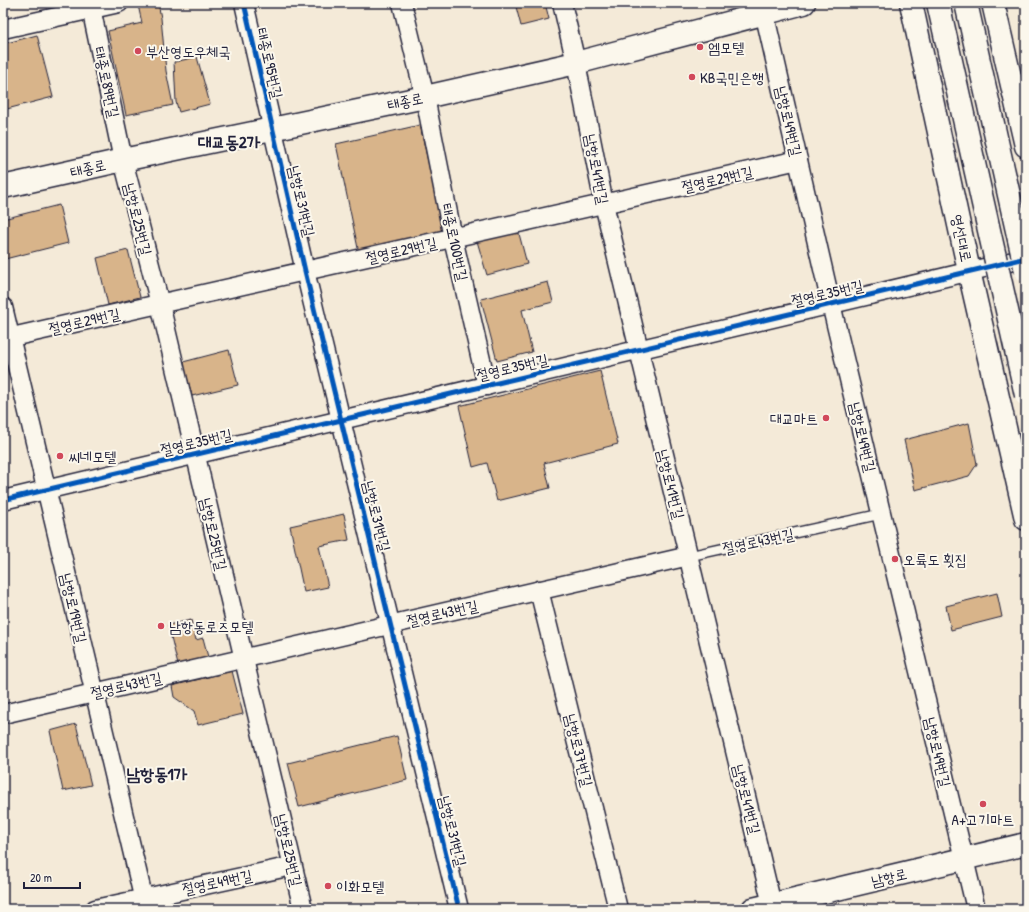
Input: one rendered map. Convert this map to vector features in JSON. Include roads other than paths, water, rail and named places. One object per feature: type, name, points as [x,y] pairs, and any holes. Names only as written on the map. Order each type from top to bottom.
[{"type":"main road","name":"태종로","points":[[3,187],[123,160],[425,97],[576,63],[763,8],[804,3]]},
{"type":"main road","name":"영선대로","points":[[911,3],[969,271],[1026,519]]},
{"type":"main road","points":[[938,3],[1026,395]]},
{"type":"main road","points":[[966,3],[1026,271]]},
{"type":"main road","points":[[993,3],[1026,146]]},
{"type":"main road","name":"남항로","points":[[766,907],[1026,844]]},
{"type":"street","points":[[3,29],[90,6],[119,3]]},
{"type":"street","name":"태종로95번길","points":[[244,3],[274,128]]},
{"type":"street","name":"태종로100번길","points":[[402,3],[425,97],[454,238],[487,386]]},
{"type":"street","name":"남항로41번길","points":[[562,3],[576,63],[604,204],[688,556],[766,907]]},
{"type":"street","name":"태종로89번길","points":[[90,6],[123,160]]},
{"type":"street","name":"남항로49번길","points":[[763,8],[831,304],[976,909]]},
{"type":"street","name":"남항로31번길","points":[[274,128],[305,271],[459,909]]},
{"type":"street","name":"남항로25번길","points":[[123,160],[160,304],[303,909]]},
{"type":"street","name":"절영로29번길","points":[[7,338],[798,160]]},
{"type":"street","name":"절영로35번길","points":[[3,500],[1026,258]]},
{"type":"street","name":"남항로19번길","points":[[3,307],[7,338],[46,490],[144,904]]},
{"type":"street","name":"절영로43번길","points":[[3,714],[688,556]]},
{"type":"street","name":"남항로37번길","points":[[539,590],[618,909]]},
{"type":"street","name":"절영로49번길","points":[[95,909],[144,904],[292,866]]},
{"type":"lane","name":"절영로43번길","points":[[688,556],[881,514]]},
{"type":"place","name":"엠모텔","points":[[700,47]]},
{"type":"place","name":"부산영도우체국","points":[[138,51]]},
{"type":"place","name":"KB국민은행","points":[[692,77]]},
{"type":"place","name":"대교마트","points":[[826,418]]},
{"type":"place","name":"씨네모텔","points":[[60,456]]},
{"type":"place","name":"오륙도 횟집","points":[[895,559]]},
{"type":"place","name":"남항동로즈모텔","points":[[161,626]]},
{"type":"place","name":"A+고기마트","points":[[983,804]]},
{"type":"place","name":"이화모텔","points":[[328,886]]},
{"type":"district","name":"대교동2가","points":[[229,141]]},
{"type":"district","name":"남항동1가","points":[[157,773]]}]
